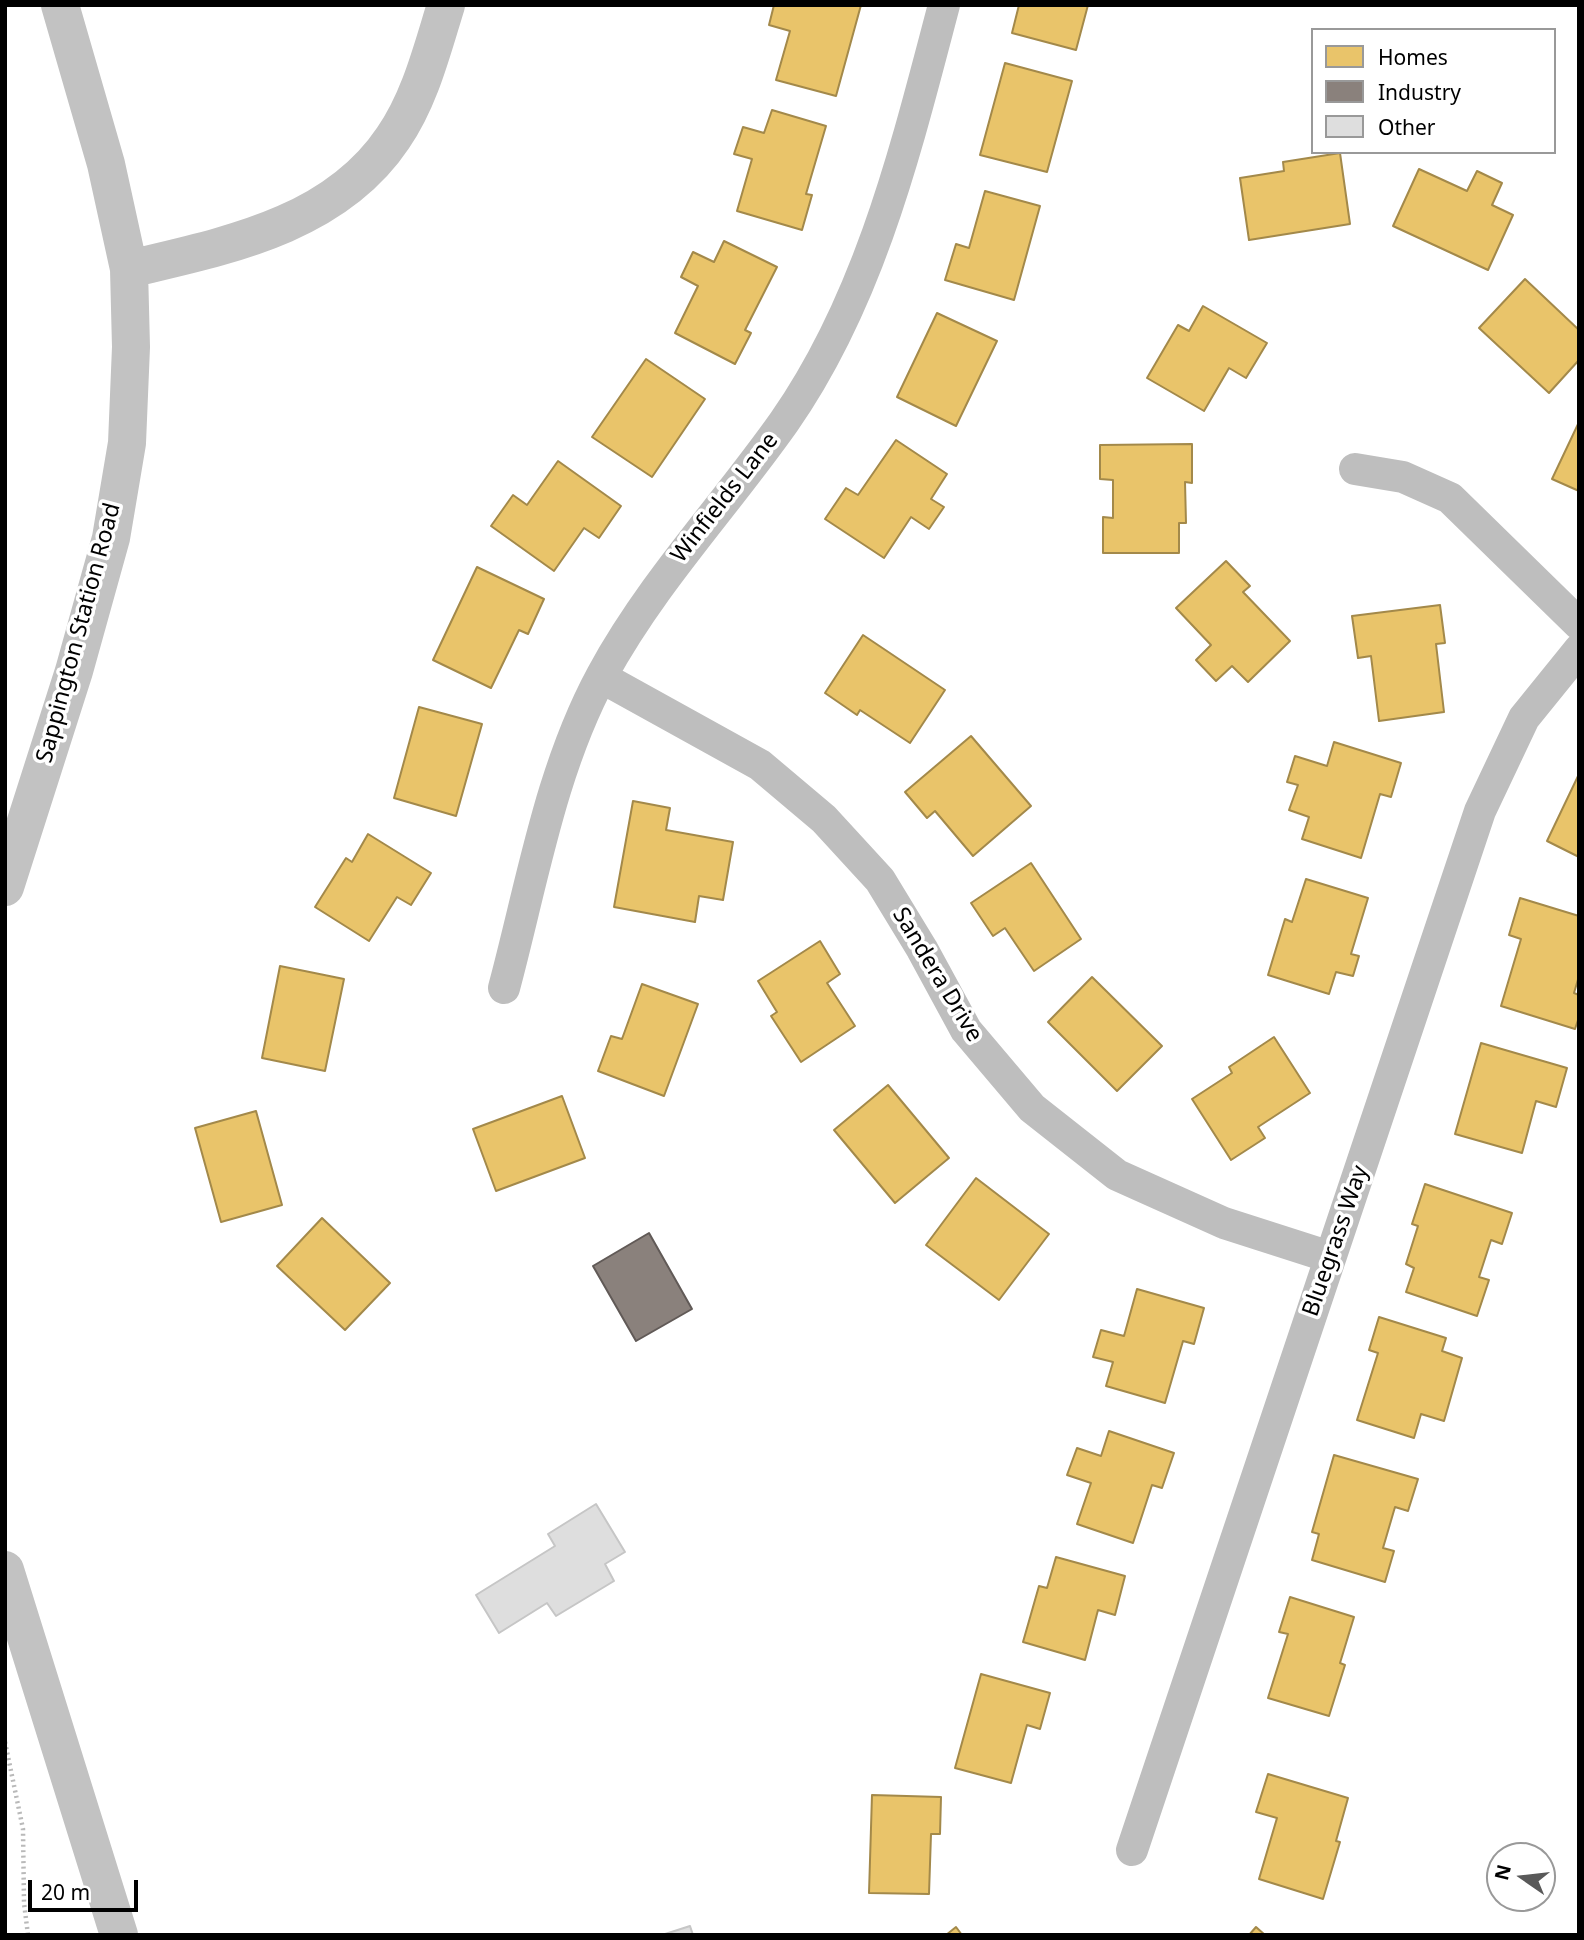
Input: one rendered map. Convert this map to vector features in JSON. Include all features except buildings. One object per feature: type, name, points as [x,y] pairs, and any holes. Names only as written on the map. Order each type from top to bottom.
[{"type":"main road","name":"Sappington Station Road","points":[[5,887],[74,671],[111,538],[127,443],[131,348],[129,269],[106,164],[60,5]]},
{"type":"main road","points":[[129,269],[208,250],[289,224],[346,191],[393,138],[424,77],[446,5]]},
{"type":"main road","points":[[6,1578],[119,1935]]},
{"type":"street","name":"Winfields Lane","points":[[504,988],[565,755],[601,677],[641,607],[785,421],[850,307],[904,156],[944,5]]},
{"type":"street","points":[[1355,469],[1403,477],[1450,498],[1579,624]]},
{"type":"street","name":"Bluegrass Way","points":[[1132,1850],[1480,811],[1524,718],[1579,650]]},
{"type":"street","name":"Sandera Drive","points":[[601,677],[760,765],[824,820],[880,880],[966,1030],[1043,1116],[1116,1175],[1224,1223],[1330,1257]]},
{"type":"path","points":[[5,1742],[23,1829],[27,1935]]}]
